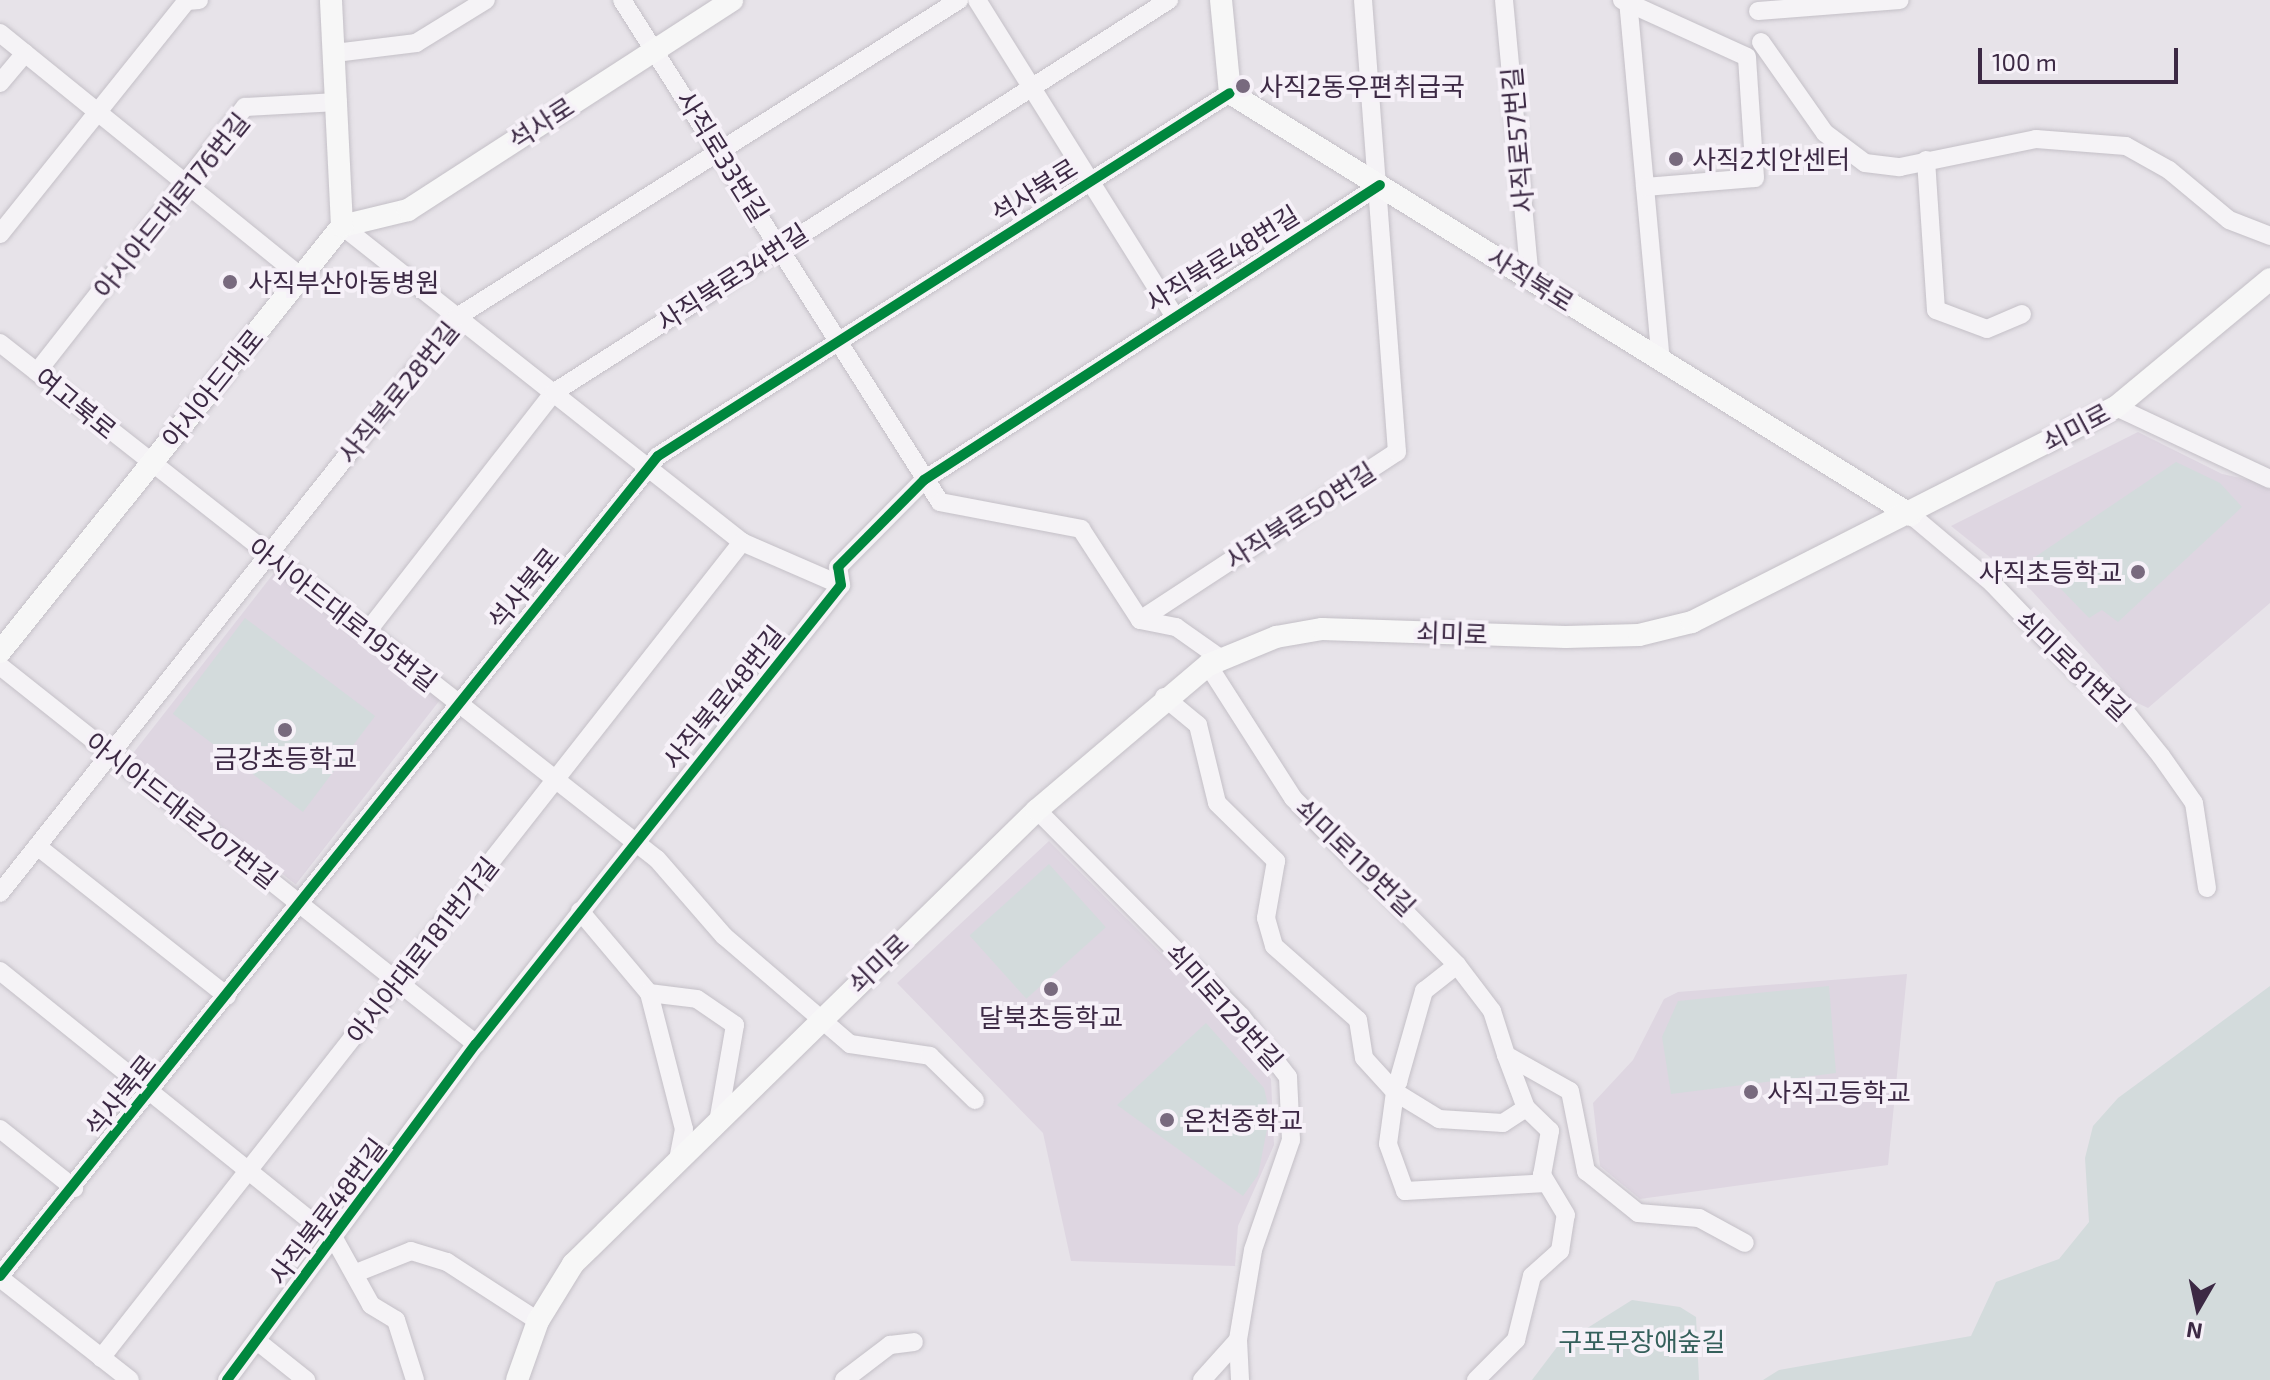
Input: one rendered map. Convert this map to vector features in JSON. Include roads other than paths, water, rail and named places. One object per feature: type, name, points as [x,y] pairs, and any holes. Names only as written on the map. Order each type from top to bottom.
[{"type":"main road","points":[[331,0],[342,226]]},
{"type":"main road","name":"석사로","points":[[342,226],[408,210],[732,0]]},
{"type":"main road","points":[[1221,0],[1230,93]]},
{"type":"main road","name":"사직북로","points":[[1230,93],[1911,515]]},
{"type":"main road","name":"아시아드대로","points":[[0,652],[342,226]]},
{"type":"main road","name":"쇠미로","points":[[517,1380],[538,1321],[573,1264],[719,1117],[1037,810],[1164,697],[1214,661],[1322,629],[1639,635],[1692,622],[1911,515],[2116,407],[2270,279]]},
{"type":"street","points":[[0,234],[187,1],[199,0]]},
{"type":"street","points":[[335,53],[416,43],[486,0]]},
{"type":"street","name":"사직로33번길","points":[[622,0],[840,339],[940,502],[1081,529],[1140,620]]},
{"type":"street","name":"사직북로28번길","points":[[0,893],[457,317],[959,0]]},
{"type":"street","points":[[977,0],[1174,315]]},
{"type":"street","name":"사직북로34번길","points":[[367,632],[553,393],[780,245],[1169,0]]},
{"type":"street","points":[[1363,0],[1380,185]]},
{"type":"street","name":"사직로57번길","points":[[1504,0],[1530,279]]},
{"type":"street","points":[[1900,0],[1758,6],[1761,42],[1794,96],[1851,155],[1882,169],[2036,139],[2126,146],[2169,170],[2229,220],[2270,236]]},
{"type":"street","points":[[1626,1],[1747,57]]},
{"type":"street","points":[[1626,1],[1661,360]]},
{"type":"street","points":[[0,33],[301,277]]},
{"type":"street","points":[[1645,187],[1755,178],[1747,57],[1761,42]]},
{"type":"street","points":[[0,83],[25,53]]},
{"type":"street","name":"석사북로","points":[[0,1277],[151,1092],[647,467],[670,444],[1230,93]]},
{"type":"street","name":"아시아드대로176번길","points":[[37,372],[245,107],[338,102]]},
{"type":"street","points":[[1926,160],[1936,310],[1987,329],[2022,314]]},
{"type":"street","name":"사직북로48번길","points":[[227,1380],[335,1240],[476,1044],[841,585],[838,567],[924,480],[1174,315],[1380,185]]},
{"type":"street","name":"사직북로50번길","points":[[1140,620],[1397,452],[1380,185]]},
{"type":"street","points":[[342,226],[742,542],[841,585]]},
{"type":"street","name":"여고북로","points":[[0,343],[151,464]]},
{"type":"street","points":[[2116,407],[2270,479]]},
{"type":"street","name":"아시아드대로195번길","points":[[151,464],[635,842],[697,897],[724,936],[821,1018],[860,1048],[930,1056],[975,1100]]},
{"type":"street","name":"쇠미로81번길","points":[[1911,515],[1992,583],[2082,677],[2112,695],[2151,744],[2194,803],[2207,888]]},
{"type":"street","name":"아시아대로181번가길","points":[[101,1358],[742,542]]},
{"type":"street","points":[[1140,620],[1176,627],[1214,661]]},
{"type":"street","name":"쇠미로119번길","points":[[1214,661],[1293,798],[1457,965],[1492,1011],[1526,1108],[1550,1131],[1546,1183]]},
{"type":"street","name":"아시아드대로207번길","points":[[0,666],[476,1044]]},
{"type":"street","points":[[1164,697],[1198,725],[1217,803],[1276,861],[1266,918],[1274,946],[1358,1020],[1364,1058],[1393,1088],[1439,1119],[1474,1125],[1503,1123],[1526,1108]]},
{"type":"street","name":"쇠미로129번길","points":[[1037,810],[1241,1016],[1288,1077],[1288,1155],[1256,1239],[1238,1340],[1240,1380]]},
{"type":"street","points":[[37,846],[227,996]]},
{"type":"street","points":[[580,911],[649,993],[684,1129],[678,1159]]},
{"type":"street","points":[[1457,965],[1424,991],[1398,1082],[1393,1088],[1388,1144],[1405,1191],[1546,1183],[1566,1215],[1560,1251],[1532,1276],[1516,1340],[1476,1380]]},
{"type":"street","points":[[0,971],[335,1240],[371,1305],[396,1320],[415,1380]]},
{"type":"street","points":[[649,993],[697,999],[735,1025],[719,1117]]},
{"type":"street","points":[[1506,1055],[1570,1091],[1586,1171],[1638,1213],[1699,1218],[1745,1243]]},
{"type":"street","points":[[0,1129],[74,1188]]},
{"type":"street","points":[[356,1273],[411,1251],[447,1262],[538,1321]]},
{"type":"street","points":[[0,1277],[130,1380]]},
{"type":"street","points":[[1202,1380],[1238,1340]]},
{"type":"street","points":[[257,1341],[306,1380]]},
{"type":"street","points":[[844,1380],[890,1345],[914,1342]]},
{"type":"place","name":"사직2동우편취급국","points":[[1243,86]]},
{"type":"place","name":"사직2치안센터","points":[[1676,159]]},
{"type":"place","name":"사직부산아동병원","points":[[230,282]]},
{"type":"place","name":"사직초등학교","points":[[2138,572]]},
{"type":"place","name":"금강초등학교","points":[[285,730]]},
{"type":"place","name":"달북초등학교","points":[[1051,989]]},
{"type":"place","name":"사직고등학교","points":[[1751,1092]]},
{"type":"place","name":"온천중학교","points":[[1167,1120]]},
{"type":"park label","name":"구포무장애숲길","points":[[1642,1341]]}]
